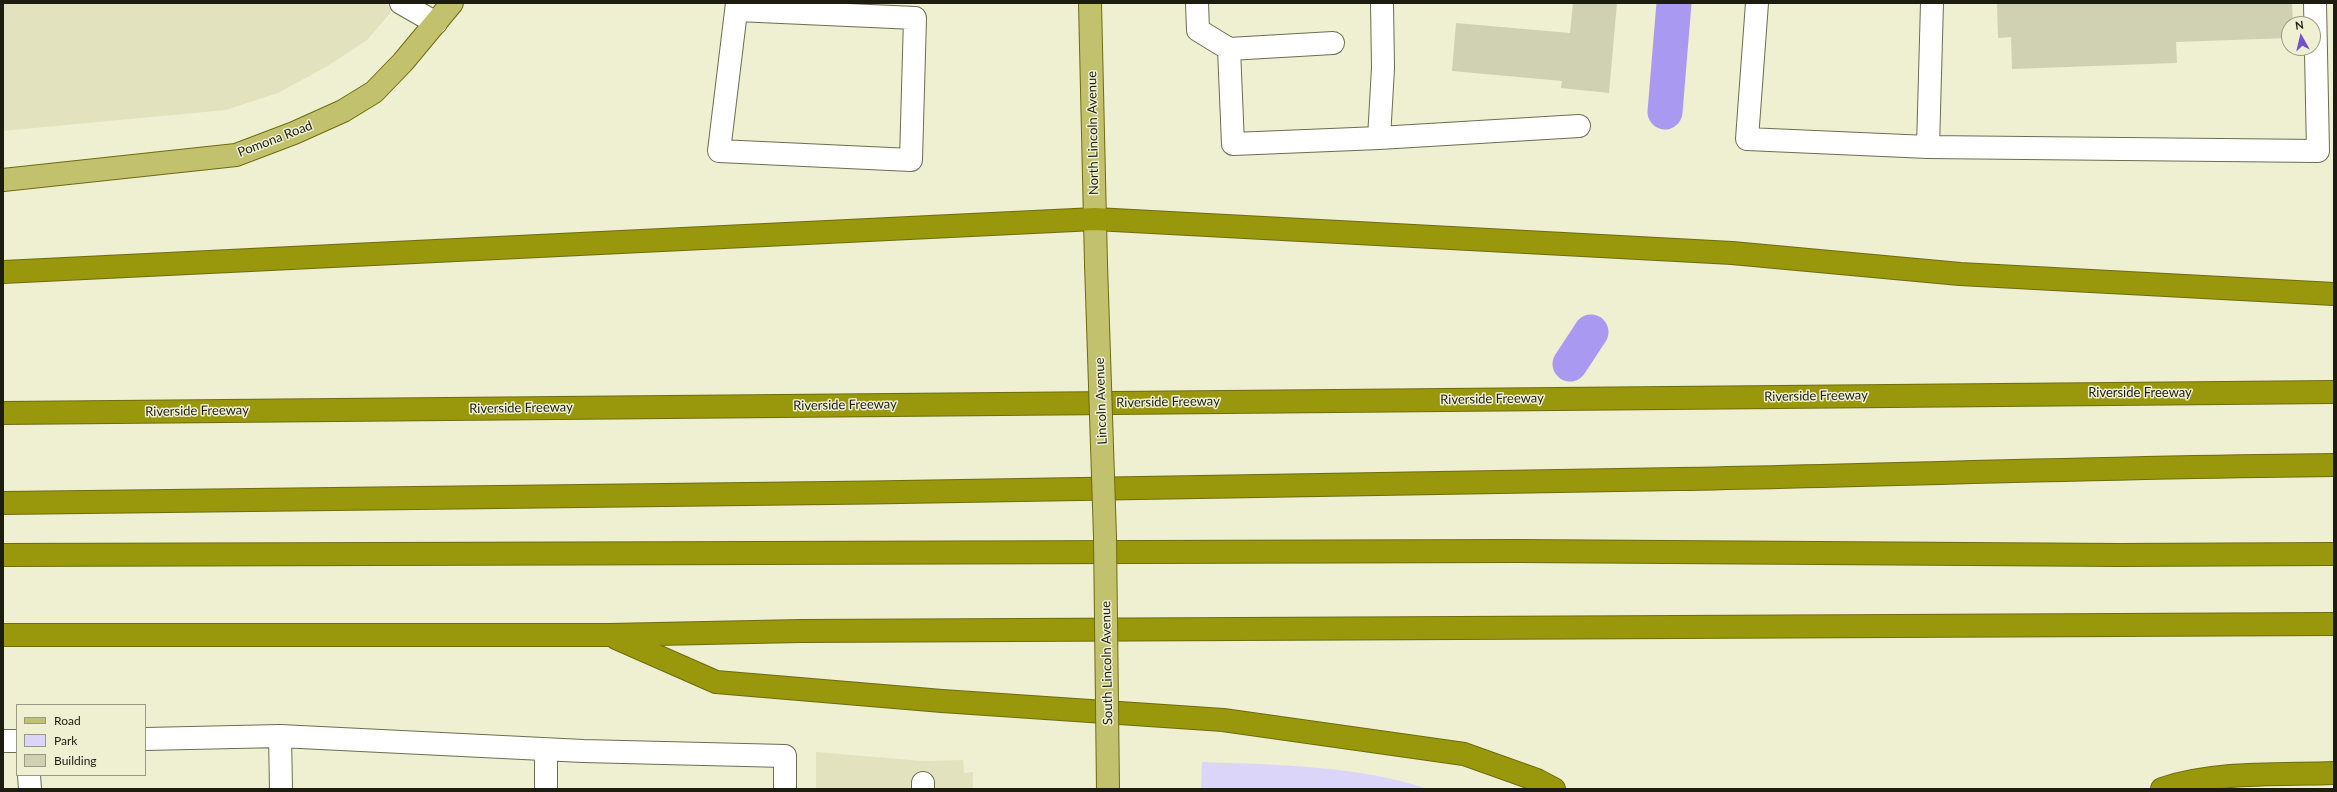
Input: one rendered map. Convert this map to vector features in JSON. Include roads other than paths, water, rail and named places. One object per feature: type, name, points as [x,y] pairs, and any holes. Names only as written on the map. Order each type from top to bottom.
[{"type":"highway","points":[[3,272],[1095,220],[1732,253],[1960,274],[2334,294]]},
{"type":"highway","name":"Riverside Freeway","points":[[3,413],[2334,392]]},
{"type":"highway","points":[[3,503],[947,492],[1744,478],[2118,467],[2334,465]]},
{"type":"highway","points":[[3,555],[1502,551],[2119,555],[2334,554]]},
{"type":"highway","points":[[3,636],[609,635],[801,631],[2334,624]]},
{"type":"highway","points":[[609,635],[716,682],[942,701],[1223,720],[1464,754],[1537,780],[1554,789]]},
{"type":"highway","points":[[2162,789],[2180,783],[2214,778],[2334,773]]},
{"type":"main road","name":"Pomona Road","points":[[3,180],[236,155],[294,134],[343,111],[374,92],[403,62],[452,3]]},
{"type":"main road","name":"North Lincoln Avenue","points":[[1090,3],[1096,264]]},
{"type":"main road","name":"Lincoln Avenue","points":[[1096,264],[1105,537]]},
{"type":"main road","name":"South Lincoln Avenue","points":[[1105,537],[1108,789]]},
{"type":"street","points":[[401,3],[436,23]]},
{"type":"street","points":[[1197,3],[1198,30],[1229,49],[1334,43]]},
{"type":"street","points":[[1379,138],[1383,68],[1382,3]]},
{"type":"street","points":[[1757,3],[1747,139],[1928,147],[2318,151],[2315,3]]},
{"type":"street","points":[[1928,147],[1932,3]]},
{"type":"street","points":[[737,6],[915,18],[911,160],[719,150],[737,6]]},
{"type":"street","points":[[1229,49],[1233,144],[1379,138],[1579,126]]},
{"type":"street","points":[[280,736],[280,789]]},
{"type":"street","points":[[146,739],[280,736],[546,750],[785,756],[785,789]]},
{"type":"street","points":[[3,741],[16,741]]},
{"type":"street","points":[[546,750],[546,789]]},
{"type":"street","points":[[29,776],[30,789]]},
{"type":"waterway","points":[[1665,112],[1674,3]]},
{"type":"waterway","points":[[1570,364],[1591,332]]}]
